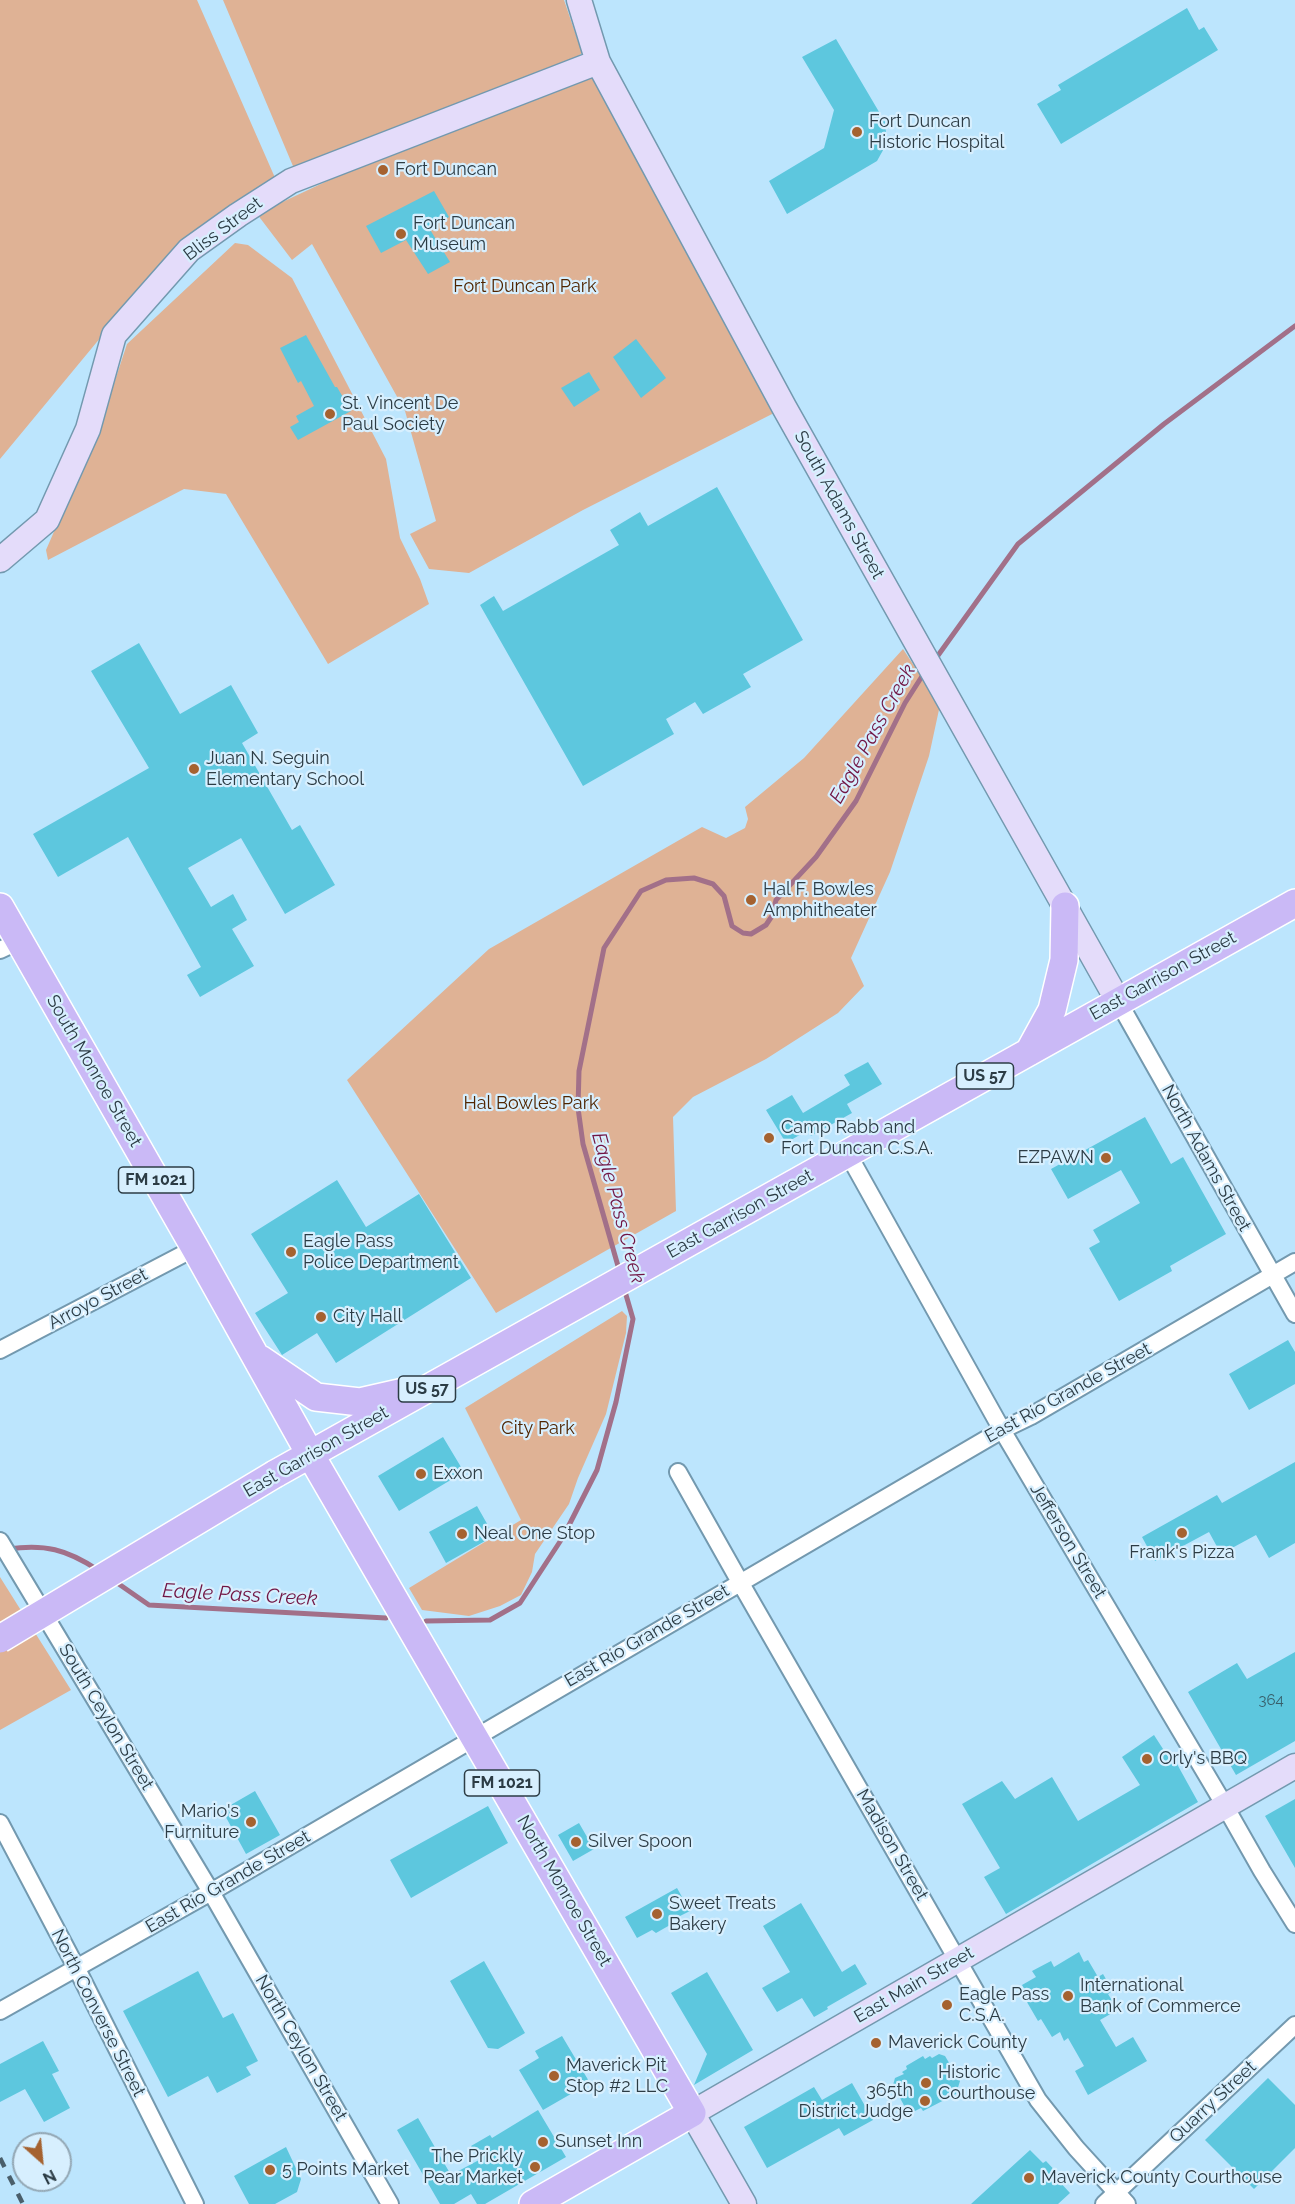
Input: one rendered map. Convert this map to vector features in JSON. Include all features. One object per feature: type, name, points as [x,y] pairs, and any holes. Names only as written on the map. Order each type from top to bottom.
[{"type":"main road","name":"US 57","points":[[1271,916],[1295,890]]},
{"type":"main road","name":"East Garrison Street","points":[[0,1639],[310,1454],[1295,903]]},
{"type":"main road","points":[[1029,1052],[1052,1010],[1064,960],[1065,906]]},
{"type":"main road","name":"South Monroe Street","points":[[0,907],[9,946],[195,1248],[310,1454]]},
{"type":"main road","points":[[256,1356],[316,1397],[360,1402],[434,1385]]},
{"type":"main road","name":"North Monroe Street","points":[[310,1454],[692,2113]]},
{"type":"main road","name":"East Main Street","points":[[533,2204],[692,2113]]},
{"type":"street","name":"South Adams Street","points":[[579,0],[598,62],[784,407],[1118,1001]]},
{"type":"street","name":"Bliss Street","points":[[0,560],[47,520],[88,429],[114,335],[189,250],[291,181],[598,62]]},
{"type":"street","name":"North Adams Street","points":[[1118,1001],[1295,1314]]},
{"type":"street","name":"Jefferson Street","points":[[848,1154],[1002,1430],[1295,1924]]},
{"type":"street","name":"Arroyo Street","points":[[0,1350],[195,1248]]},
{"type":"street","name":"East Río Grande Street","points":[[0,2011],[211,1892],[740,1582],[1295,1262]]},
{"type":"street","name":"Madison Street","points":[[678,1472],[1038,2100],[1116,2200]]},
{"type":"street","name":"South Ceylon Street","points":[[0,1541],[211,1892]]},
{"type":"street","name":"East Main Street","points":[[692,2113],[1295,1766]]},
{"type":"street","name":"North Converse Street","points":[[0,1823],[77,1969],[195,2204]]},
{"type":"street","name":"North Ceylon Street","points":[[211,1892],[390,2204]]},
{"type":"street","name":"Quarry Street","points":[[1116,2200],[1295,2025]]},
{"type":"street","name":"North Monroe Street","points":[[692,2113],[744,2204]]},
{"type":"green space","points":[[0,0],[197,0],[276,180],[178,244],[0,459]]},
{"type":"green space","points":[[223,0],[564,0],[582,53],[542,84],[298,178]]},
{"type":"green space","name":"Fort Duncan Park","points":[[596,72],[778,411],[583,510],[469,573],[429,569],[410,534],[436,521],[405,411],[312,244],[292,260],[257,214],[376,158]]},
{"type":"green space","points":[[235,243],[248,245],[292,278],[386,459],[400,538],[420,579],[429,604],[328,664],[226,494],[184,489],[48,560],[46,550],[100,426],[127,344]]},
{"type":"green space","name":"Hal Bowles Park","points":[[903,649],[940,705],[929,756],[890,872],[851,958],[864,986],[838,1013],[766,1059],[693,1097],[673,1117],[676,1211],[496,1313],[347,1080],[489,949],[702,827],[726,838],[745,828],[748,819],[745,807],[804,758]]},
{"type":"green space","name":"City Park","points":[[622,1311],[627,1316],[626,1333],[606,1414],[569,1504],[535,1554],[532,1572],[521,1595],[500,1606],[469,1616],[422,1610],[409,1588],[521,1520],[465,1408]]},
{"type":"green space","points":[[0,1577],[71,1690],[0,1730]]},
{"type":"building","points":[[1187,8],[1199,30],[1204,27],[1218,50],[1061,144],[1037,104],[1061,90],[1058,85]]},
{"type":"building","name":"Fort Duncan Historic Hospital","points":[[836,39],[885,122],[887,143],[877,161],[787,214],[769,181],[824,148],[834,110],[802,57]]},
{"type":"building","name":"Fort Duncan Museum","points":[[434,191],[449,217],[429,228],[450,262],[428,274],[406,240],[381,253],[366,226]]},
{"type":"building","points":[[306,335],[351,411],[298,440],[290,427],[299,422],[296,416],[314,406],[301,381],[298,383],[280,348]]},
{"type":"building","points":[[636,339],[666,378],[641,398],[613,357]]},
{"type":"building","points":[[589,372],[600,390],[574,407],[561,388]]},
{"type":"building","points":[[717,487],[803,640],[743,674],[751,687],[703,714],[695,702],[666,719],[674,734],[583,786],[480,605],[494,596],[503,611],[619,545],[610,530],[640,512],[648,526]]},
{"type":"building","points":[[139,643],[180,714],[231,685],[258,733],[242,743],[292,830],[300,825],[335,885],[285,914],[241,838],[188,868],[211,907],[233,894],[247,920],[232,929],[254,966],[200,997],[187,975],[201,967],[128,837],[58,877],[33,834],[149,768],[91,671]]},
{"type":"building","points":[[868,1062],[882,1084],[847,1104],[852,1113],[811,1136],[808,1130],[786,1143],[766,1110],[792,1095],[803,1113],[850,1085],[844,1075]]},
{"type":"building","points":[[1145,1117],[1171,1164],[1183,1157],[1226,1234],[1170,1266],[1172,1271],[1119,1301],[1089,1248],[1100,1242],[1093,1230],[1140,1203],[1121,1170],[1068,1199],[1051,1169]]},
{"type":"building","points":[[337,1180],[366,1227],[419,1194],[471,1278],[336,1363],[317,1333],[282,1355],[255,1313],[288,1293],[251,1234]]},
{"type":"building","points":[[1288,1340],[1295,1352],[1295,1384],[1249,1410],[1229,1374]]},
{"type":"building","name":"Exxon","points":[[443,1437],[464,1472],[399,1511],[378,1476]]},
{"type":"building","points":[[1295,1462],[1295,1543],[1269,1558],[1256,1535],[1221,1554],[1209,1532],[1155,1561],[1142,1537],[1217,1495],[1222,1503]]},
{"type":"building","name":"Neal One Stop","points":[[477,1506],[494,1536],[446,1563],[429,1532]]},
{"type":"building","points":[[1295,1652],[1295,1741],[1236,1775],[1188,1692],[1237,1663],[1247,1679]]},
{"type":"building","points":[[1154,1735],[1174,1766],[1177,1764],[1198,1802],[1006,1914],[984,1877],[1000,1868],[962,1804],[1002,1781],[1015,1799],[1052,1777],[1078,1821],[1140,1785],[1122,1757]]},
{"type":"building","name":"Mario's Furniture","points":[[255,1791],[280,1835],[246,1854],[222,1810]]},
{"type":"building","points":[[1295,1799],[1295,1868],[1265,1816]]},
{"type":"building","points":[[488,1806],[508,1843],[411,1898],[390,1860]]},
{"type":"building","name":"Silver Spoon","points":[[579,1823],[594,1849],[573,1861],[558,1835]]},
{"type":"building","name":"Sweet Treats Bakery","points":[[677,1888],[690,1911],[674,1919],[670,1925],[656,1933],[652,1930],[637,1938],[625,1917]]},
{"type":"building","points":[[801,1903],[842,1972],[855,1964],[867,1984],[814,2017],[802,1998],[777,2012],[762,1988],[790,1972],[763,1926]]},
{"type":"building","name":"International Bank of Commerce","points":[[1079,1952],[1084,1962],[1088,1960],[1098,1977],[1103,1974],[1113,1991],[1108,1994],[1113,2002],[1109,2005],[1114,2012],[1100,2020],[1116,2047],[1133,2037],[1147,2061],[1088,2095],[1075,2071],[1084,2066],[1068,2038],[1064,2041],[1060,2032],[1052,2037],[1041,2019],[1038,2021],[1024,1997],[1028,1995],[1022,1985],[1036,1977],[1032,1971],[1051,1961],[1054,1967]]},
{"type":"building","points":[[484,1961],[525,2033],[498,2049],[488,2048],[450,1981]]},
{"type":"building","points":[[198,1971],[223,2018],[233,2013],[258,2061],[246,2067],[251,2075],[217,2093],[208,2076],[168,2097],[123,2011]]},
{"type":"building","points":[[707,1972],[753,2050],[694,2085],[707,2054],[671,1993]]},
{"type":"building","name":"Maverick Pit Stop #2 LLC","points":[[562,2036],[590,2083],[543,2110],[519,2070],[539,2058],[535,2051]]},
{"type":"building","points":[[43,2041],[59,2071],[52,2074],[70,2108],[44,2122],[25,2089],[0,2102],[0,2064]]},
{"type":"building","name":"Historic Courthouse","points":[[939,2054],[945,2056],[960,2081],[956,2094],[923,2111],[921,2108],[913,2112],[907,2111],[893,2085],[895,2078],[904,2074],[902,2072],[907,2069],[906,2066],[923,2056],[925,2059]]},
{"type":"building","points":[[1268,2078],[1295,2105],[1295,2148],[1254,2189],[1205,2140]]},
{"type":"building","points":[[852,2083],[873,2120],[844,2136],[839,2128],[767,2168],[744,2127],[814,2087],[822,2100]]},
{"type":"building","points":[[538,2110],[566,2157],[485,2204],[477,2204],[471,2194],[454,2204],[440,2204],[397,2130],[418,2118],[451,2175],[479,2160],[471,2146],[490,2135],[492,2138]]},
{"type":"building","name":"5 Points Market","points":[[286,2147],[301,2179],[297,2192],[275,2204],[249,2204],[234,2176]]},
{"type":"building","name":"Maverick County Courthouse","points":[[1030,2150],[1043,2163],[1046,2161],[1060,2176],[1057,2179],[1070,2193],[1058,2204],[971,2204]]},
{"type":"waterway","name":"Eagle Pass Creek","points":[[934,661],[1018,544],[1164,424],[1295,326]]},
{"type":"waterway","name":"Eagle Pass Creek","points":[[620,1273],[583,1144],[578,1108],[579,1071],[604,948],[641,891],[666,880],[694,878],[713,884],[724,896],[732,926],[743,933],[751,934],[766,925],[772,916],[776,900],[816,857],[856,801],[905,703],[926,670]]},
{"type":"waterway","name":"Eagle Pass Creek","points":[[426,1621],[490,1620],[520,1603],[563,1537],[597,1470],[616,1402],[633,1319],[624,1288]]},
{"type":"waterway","name":"Eagle Pass Creek","points":[[8,1549],[33,1547],[55,1550],[76,1557],[98,1570]]},
{"type":"waterway","name":"Eagle Pass Creek","points":[[113,1580],[149,1605],[386,1618]]},
{"type":"railway","points":[[0,2158],[23,2204]]},
{"type":"place","name":"Fort Duncan Historic Hospital","points":[[857,132]]},
{"type":"place","name":"Fort Duncan","points":[[383,170]]},
{"type":"place","name":"Fort Duncan Museum","points":[[401,234]]},
{"type":"place","name":"St. Vincent De Paul Society","points":[[330,414]]},
{"type":"place","name":"Juan N. Seguin Elementary School","points":[[194,769]]},
{"type":"place","name":"Hal F. Bowles Amphitheater","points":[[751,900]]},
{"type":"place","name":"Camp Rabb and Fort Duncan C.S.A.","points":[[769,1138]]},
{"type":"place","name":"EZPAWN","points":[[1106,1158]]},
{"type":"place","name":"Eagle Pass Police Department","points":[[291,1252]]},
{"type":"place","name":"City Hall","points":[[321,1317]]},
{"type":"place","name":"Exxon","points":[[421,1474]]},
{"type":"place","name":"Frank's Pizza","points":[[1182,1533]]},
{"type":"place","name":"Neal One Stop","points":[[462,1534]]},
{"type":"place","name":"Orly's BBQ","points":[[1147,1759]]},
{"type":"place","name":"Mario's Furniture","points":[[251,1822]]},
{"type":"place","name":"Silver Spoon","points":[[576,1842]]},
{"type":"place","name":"Sweet Treats Bakery","points":[[657,1914]]},
{"type":"place","name":"International Bank of Commerce","points":[[1068,1996]]},
{"type":"place","name":"Eagle Pass C.S.A.","points":[[947,2005]]},
{"type":"place","name":"Maverick County","points":[[876,2043]]},
{"type":"place","name":"Maverick Pit Stop #2 LLC","points":[[554,2076]]},
{"type":"place","name":"Historic Courthouse","points":[[926,2083]]},
{"type":"place","name":"365th District Judge","points":[[925,2101]]},
{"type":"place","name":"Sunset Inn","points":[[543,2142]]},
{"type":"place","name":"The Prickly Pear Market","points":[[535,2167]]},
{"type":"place","name":"5 Points Market","points":[[270,2170]]},
{"type":"place","name":"Maverick County Courthouse","points":[[1029,2178]]}]
